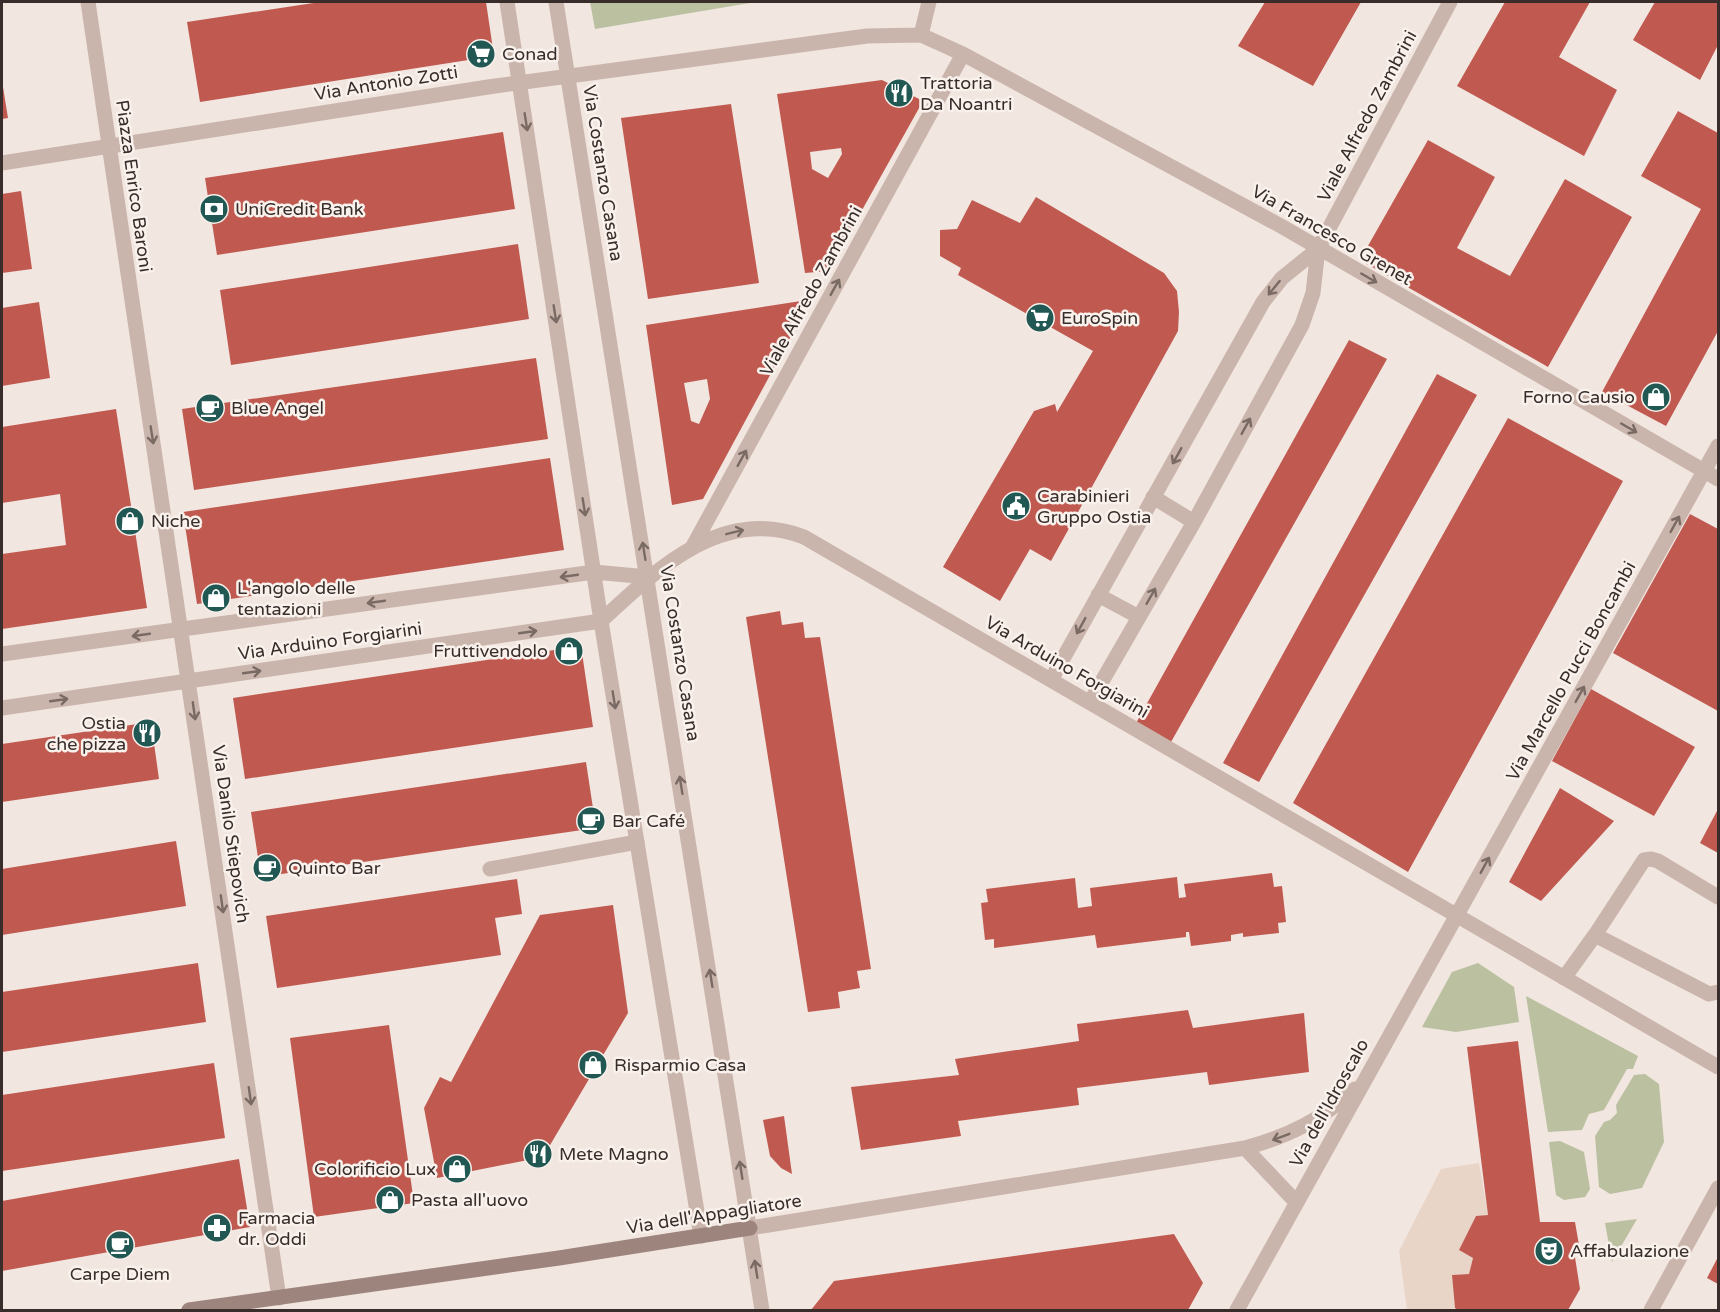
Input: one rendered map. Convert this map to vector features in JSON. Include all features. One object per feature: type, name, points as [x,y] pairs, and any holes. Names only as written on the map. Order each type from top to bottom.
[{"type":"street","name":"Piazza Enrico Baroni","points":[[88,2],[143,377]]},
{"type":"street","points":[[507,2],[601,621],[700,1236]]},
{"type":"street","name":"Via Costanzo Casana","points":[[556,2],[762,1311]]},
{"type":"street","points":[[921,35],[929,2]]},
{"type":"street","name":"Viale Alfredo Zambrini","points":[[1090,702],[1194,522],[1302,325],[1313,293],[1318,249],[1450,2]]},
{"type":"street","name":"Via Antonio Zotti","points":[[2,163],[568,76],[847,38],[921,35]]},
{"type":"street","name":"Via Francesco Grenet","points":[[921,35],[963,54],[1281,226],[1719,479]]},
{"type":"street","name":"Viale Alfredo Zambrini","points":[[693,546],[963,54]]},
{"type":"street","name":"Viale Alfredo Zambrini","points":[[1051,680],[1263,302],[1282,278],[1318,249]]},
{"type":"street","name":"Via Danilo Stiepovich","points":[[143,377],[182,630],[272,1302]]},
{"type":"street","name":"Via Marcello Pucci Boncambi","points":[[1457,916],[1719,446]]},
{"type":"street","points":[[1153,497],[1194,522]]},
{"type":"street","name":"Via Arduino Forgiarini","points":[[2,708],[601,621],[648,577],[693,546],[752,528],[780,529],[794,533],[1090,702],[1719,1067]]},
{"type":"street","name":"Via Arduino Forgiarini","points":[[2,654],[594,572],[648,577]]},
{"type":"street","points":[[1098,595],[1139,617]]},
{"type":"street","points":[[490,869],[637,842]]},
{"type":"street","points":[[1564,978],[1644,860],[1658,861],[1719,897]]},
{"type":"street","name":"Via dell'Idroscalo","points":[[1237,1311],[1457,916]]},
{"type":"street","points":[[1595,935],[1709,994],[1719,992]]},
{"type":"street","name":"Via dell'Appagliatore","points":[[189,1311],[272,1302],[559,1258],[1245,1148],[1299,1129],[1329,1111],[1364,1081]]},
{"type":"street","points":[[1245,1148],[1296,1202]]},
{"type":"street","points":[[1651,1311],[1719,1188]]},
{"type":"green space","points":[[590,2],[756,2],[595,29]]},
{"type":"green space","points":[[1478,963],[1514,987],[1519,1022],[1456,1032],[1422,1027],[1452,972]]},
{"type":"green space","points":[[1526,996],[1638,1056],[1633,1069],[1627,1069],[1604,1110],[1589,1114],[1582,1130],[1548,1132]]},
{"type":"green space","points":[[1645,1074],[1659,1084],[1664,1142],[1642,1188],[1610,1194],[1599,1187],[1595,1136],[1604,1122],[1617,1113],[1616,1105],[1634,1075]]},
{"type":"green space","points":[[1560,1141],[1584,1152],[1590,1189],[1585,1197],[1564,1200],[1556,1195],[1549,1142]]},
{"type":"green space","points":[[1637,1219],[1612,1262],[1605,1223]]},
{"type":"shaded area","points":[[1479,1163],[1488,1215],[1476,1217],[1459,1250],[1473,1258],[1469,1274],[1452,1275],[1455,1307],[1458,1310],[1407,1310],[1399,1251],[1441,1169]]},
{"type":"building","points":[[320,2],[486,2],[494,56],[200,102],[187,22]]},
{"type":"building","points":[[1265,2],[1361,2],[1313,86],[1238,46]]},
{"type":"building","points":[[1505,2],[1590,2],[1559,57],[1617,90],[1584,156],[1457,86]]},
{"type":"building","points":[[1655,2],[1718,2],[1718,45],[1700,80],[1633,40]]},
{"type":"building","points":[[882,80],[923,101],[828,271],[805,273],[777,94]],"holes":[[[841,148],[842,154],[828,178],[812,169],[810,152]]]},
{"type":"building","points":[[2,88],[8,118],[2,119]]},
{"type":"building","points":[[731,104],[759,283],[648,299],[621,118]]},
{"type":"building","points":[[1678,111],[1718,133],[1718,331],[1666,426],[1602,392],[1701,209],[1641,176]]},
{"type":"building","points":[[503,132],[515,209],[217,255],[205,178]]},
{"type":"building","points":[[1428,140],[1495,177],[1457,248],[1510,276],[1565,179],[1632,217],[1548,367],[1360,260]]},
{"type":"building","points":[[21,191],[32,269],[2,273],[2,194]]},
{"type":"building","points":[[1036,197],[1164,273],[1177,291],[1178,331],[1051,561],[1030,549],[1000,601],[943,567],[1034,411],[1055,404],[1057,412],[1093,351],[958,275],[961,268],[940,256],[940,230],[957,229],[972,200],[1020,223]]},
{"type":"building","points":[[518,244],[529,319],[231,365],[220,290]]},
{"type":"building","points":[[801,301],[802,316],[703,499],[672,505],[646,325]],"holes":[[[707,379],[710,399],[699,424],[691,421],[684,383]]]},
{"type":"building","points":[[39,302],[50,378],[2,386],[2,308]]},
{"type":"building","points":[[1349,340],[1387,359],[1171,742],[1135,725]]},
{"type":"building","points":[[536,358],[548,439],[194,490],[182,409]]},
{"type":"building","points":[[1437,374],[1477,395],[1259,782],[1223,763]]},
{"type":"building","points":[[116,409],[147,608],[2,629],[2,554],[66,545],[60,494],[2,503],[2,427]]},
{"type":"building","points":[[1508,418],[1623,481],[1408,872],[1293,803]]},
{"type":"building","points":[[550,458],[564,550],[197,604],[183,512]]},
{"type":"building","points":[[1690,514],[1718,529],[1718,711],[1613,653]]},
{"type":"building","points":[[780,611],[782,625],[803,622],[805,638],[820,637],[871,969],[857,971],[860,988],[838,992],[840,1008],[808,1012],[746,617]]},
{"type":"building","points":[[581,646],[593,727],[245,779],[233,698]]},
{"type":"building","points":[[1591,689],[1695,747],[1654,816],[1552,761]]},
{"type":"building","points":[[151,722],[159,779],[2,802],[2,744]]},
{"type":"building","points":[[586,762],[596,828],[261,877],[251,812]]},
{"type":"building","points":[[1560,788],[1614,821],[1541,901],[1509,882]]},
{"type":"building","points":[[1718,809],[1718,853],[1700,843]]},
{"type":"building","points":[[176,841],[186,906],[2,935],[2,869]]},
{"type":"building","points":[[1272,873],[1274,887],[1282,886],[1286,922],[1278,923],[1279,933],[1243,937],[1243,933],[1231,935],[1231,941],[1191,946],[1189,932],[1186,932],[1186,937],[1097,948],[1095,935],[994,948],[994,939],[985,940],[981,903],[988,902],[986,889],[1075,878],[1078,908],[1092,906],[1090,888],[1177,877],[1179,898],[1186,897],[1184,884]]},
{"type":"building","points":[[517,879],[522,914],[495,918],[501,955],[277,988],[266,916]]},
{"type":"building","points":[[613,905],[628,1013],[543,1157],[437,1178],[424,1108],[440,1077],[451,1082],[540,915]]},
{"type":"building","points":[[198,963],[206,1022],[2,1052],[2,992]]},
{"type":"building","points":[[1188,1010],[1193,1028],[1304,1013],[1309,1072],[1209,1085],[1207,1072],[1077,1088],[1079,1105],[958,1121],[961,1136],[861,1150],[851,1087],[959,1075],[955,1059],[1079,1041],[1077,1024]]},
{"type":"building","points":[[389,1025],[414,1203],[314,1217],[290,1038]]},
{"type":"building","points":[[1518,1041],[1540,1222],[1575,1222],[1579,1245],[1574,1251],[1580,1289],[1568,1310],[1458,1310],[1455,1308],[1452,1275],[1469,1274],[1473,1258],[1459,1250],[1476,1216],[1488,1215],[1467,1047]]},
{"type":"building","points":[[214,1063],[225,1138],[2,1171],[2,1095]]},
{"type":"building","points":[[784,1116],[792,1174],[781,1168],[770,1156],[763,1120]]},
{"type":"building","points":[[239,1159],[250,1227],[2,1271],[2,1201]]},
{"type":"building","points":[[1174,1234],[1203,1283],[1188,1310],[811,1310],[834,1281]]},
{"type":"building","points":[[1718,1257],[1718,1284],[1707,1278]]},
{"type":"place","name":"Conad","points":[[481,54]]},
{"type":"place","name":"Trattoria Da Noantri","points":[[899,93]]},
{"type":"place","name":"UniCredit Bank","points":[[214,209]]},
{"type":"place","name":"EuroSpin","points":[[1040,318]]},
{"type":"place","name":"Forno Causio","points":[[1656,397]]},
{"type":"place","name":"Blue Angel","points":[[210,408]]},
{"type":"place","name":"Carabinieri Gruppo Ostia","points":[[1016,506]]},
{"type":"place","name":"Niche","points":[[130,521]]},
{"type":"place","name":"L'angolo delle tentazioni","points":[[216,598]]},
{"type":"place","name":"Fruttivendolo","points":[[569,651]]},
{"type":"place","name":"Ostia che pizza","points":[[147,733]]},
{"type":"place","name":"Bar Café","points":[[591,821]]},
{"type":"place","name":"Quinto Bar","points":[[267,868]]},
{"type":"place","name":"Risparmio Casa","points":[[593,1065]]},
{"type":"place","name":"Mete Magno","points":[[538,1154]]},
{"type":"place","name":"Colorificio Lux","points":[[457,1169]]},
{"type":"place","name":"Pasta all'uovo","points":[[390,1200]]},
{"type":"place","name":"Farmacia dr. Oddi","points":[[217,1228]]},
{"type":"place","name":"Carpe Diem","points":[[120,1245]]},
{"type":"place","name":"Affabulazione","points":[[1549,1251]]}]
